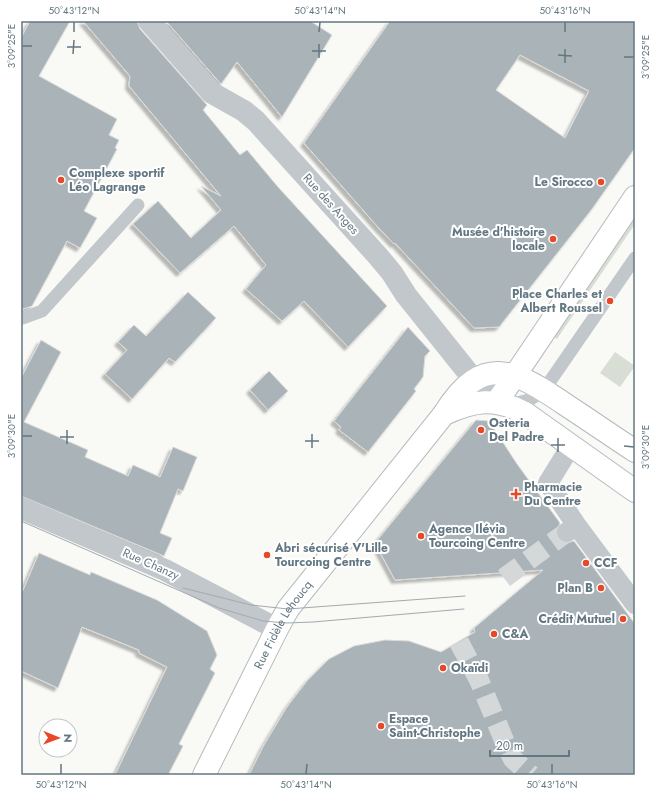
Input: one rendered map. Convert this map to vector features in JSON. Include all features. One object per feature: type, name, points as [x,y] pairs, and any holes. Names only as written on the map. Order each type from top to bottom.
[{"type":"main road","points":[[635,197],[514,375],[503,404],[525,413],[635,491]]},
{"type":"main road","points":[[474,380],[493,374],[514,375],[544,390],[635,451]]},
{"type":"main road","name":"Rue Fidèle Lehoucq","points":[[204,775],[276,629],[288,609],[444,414],[459,393],[474,380]]},
{"type":"main road","name":"Rue Fidèle Lehoucq","points":[[444,414],[472,403],[503,404]]},
{"type":"street","name":"Rue des Anges","points":[[149,21],[212,93],[244,111],[256,121],[392,273],[406,296],[474,380],[503,404]]},
{"type":"street","points":[[566,454],[548,483],[572,529],[635,604]]},
{"type":"street","name":"Rue Chanzy","points":[[21,508],[165,570],[276,629]]},
{"type":"lane","points":[[21,317],[23,318],[42,311],[138,206]]},
{"type":"lane","points":[[503,404],[529,400],[544,390],[635,258]]},
{"type":"shaded area","points":[[635,209],[635,224],[557,339],[550,334]]},
{"type":"shaded area","points":[[615,352],[635,366],[620,387],[600,373]]},
{"type":"building","name":"Complexe sportif Léo Lagrange","points":[[30,21],[70,21],[39,76],[117,119],[109,135],[119,140],[115,148],[117,149],[84,211],[97,218],[80,248],[67,241],[32,306],[21,309],[21,38]]},
{"type":"building","points":[[83,21],[137,21],[140,29],[207,105],[203,110],[240,155],[247,150],[278,187],[387,306],[348,347],[304,301],[282,321],[246,289],[266,265],[234,226],[180,273],[133,224],[158,201],[191,238],[221,210],[201,186],[221,196],[129,86],[130,76]]},
{"type":"building","points":[[166,21],[310,21],[332,35],[282,117],[237,62],[221,84]]},
{"type":"building","points":[[390,21],[635,21],[635,148],[592,209],[499,327],[474,328],[395,243],[394,244],[377,226],[304,143]],"holes":[[[520,55],[589,91],[565,138],[496,90]]]},
{"type":"building","points":[[188,292],[216,318],[175,362],[169,358],[132,399],[105,374],[127,350],[118,342],[134,325],[146,336]]},
{"type":"building","points":[[408,327],[430,351],[425,356],[423,377],[414,389],[416,391],[368,452],[339,430],[341,427],[334,421]]},
{"type":"building","points":[[41,340],[61,352],[24,422],[88,450],[85,457],[128,476],[133,465],[160,477],[173,447],[197,457],[183,491],[178,489],[160,533],[172,538],[164,556],[21,496],[21,378]]},
{"type":"building","points":[[269,371],[288,391],[268,410],[250,390]]},
{"type":"building","points":[[476,420],[489,421],[517,464],[560,523],[556,532],[557,538],[567,543],[574,541],[635,624],[635,775],[249,775],[264,745],[287,707],[307,681],[329,659],[354,646],[385,640],[409,641],[441,652],[475,632],[474,628],[543,570],[395,580],[375,543]]},
{"type":"building","points":[[39,553],[90,575],[91,572],[157,600],[207,631],[217,655],[210,669],[215,673],[179,744],[183,746],[168,775],[115,775],[167,667],[139,653],[139,650],[82,627],[58,688],[21,671],[21,595]]},
{"type":"tunnel","points":[[504,578],[567,532]]},
{"type":"tunnel","points":[[459,642],[479,680],[513,759],[531,775]]},
{"type":"tram line","points":[[21,521],[219,608],[263,621],[287,623],[313,622],[464,609]]},
{"type":"tram line","points":[[183,588],[251,605],[288,609],[465,596]]},
{"type":"place","name":"Complexe sportif Léo Lagrange","points":[[61,180]]},
{"type":"place","name":"Le Sirocco","points":[[601,182]]},
{"type":"place","name":"Musée d'histoire locale","points":[[553,239]]},
{"type":"place","name":"Place Charles et Albert Roussel","points":[[610,301]]},
{"type":"place","name":"Osteria Del Padre","points":[[481,430]]},
{"type":"place","name":"Pharmacie Du Centre","points":[[516,494]]},
{"type":"place","name":"Agence Ilévia Tourcoing Centre","points":[[421,536]]},
{"type":"place","name":"Abri sécurisé V'Lille Tourcoing Centre","points":[[267,555]]},
{"type":"place","name":"CCF","points":[[586,563]]},
{"type":"place","name":"Plan B","points":[[601,588]]},
{"type":"place","name":"Crédit Mutuel","points":[[623,619]]},
{"type":"place","name":"C&A","points":[[494,634]]},
{"type":"place","name":"Okaïdi","points":[[443,668]]},
{"type":"place","name":"Espace Saint-Christophe","points":[[381,726]]}]
